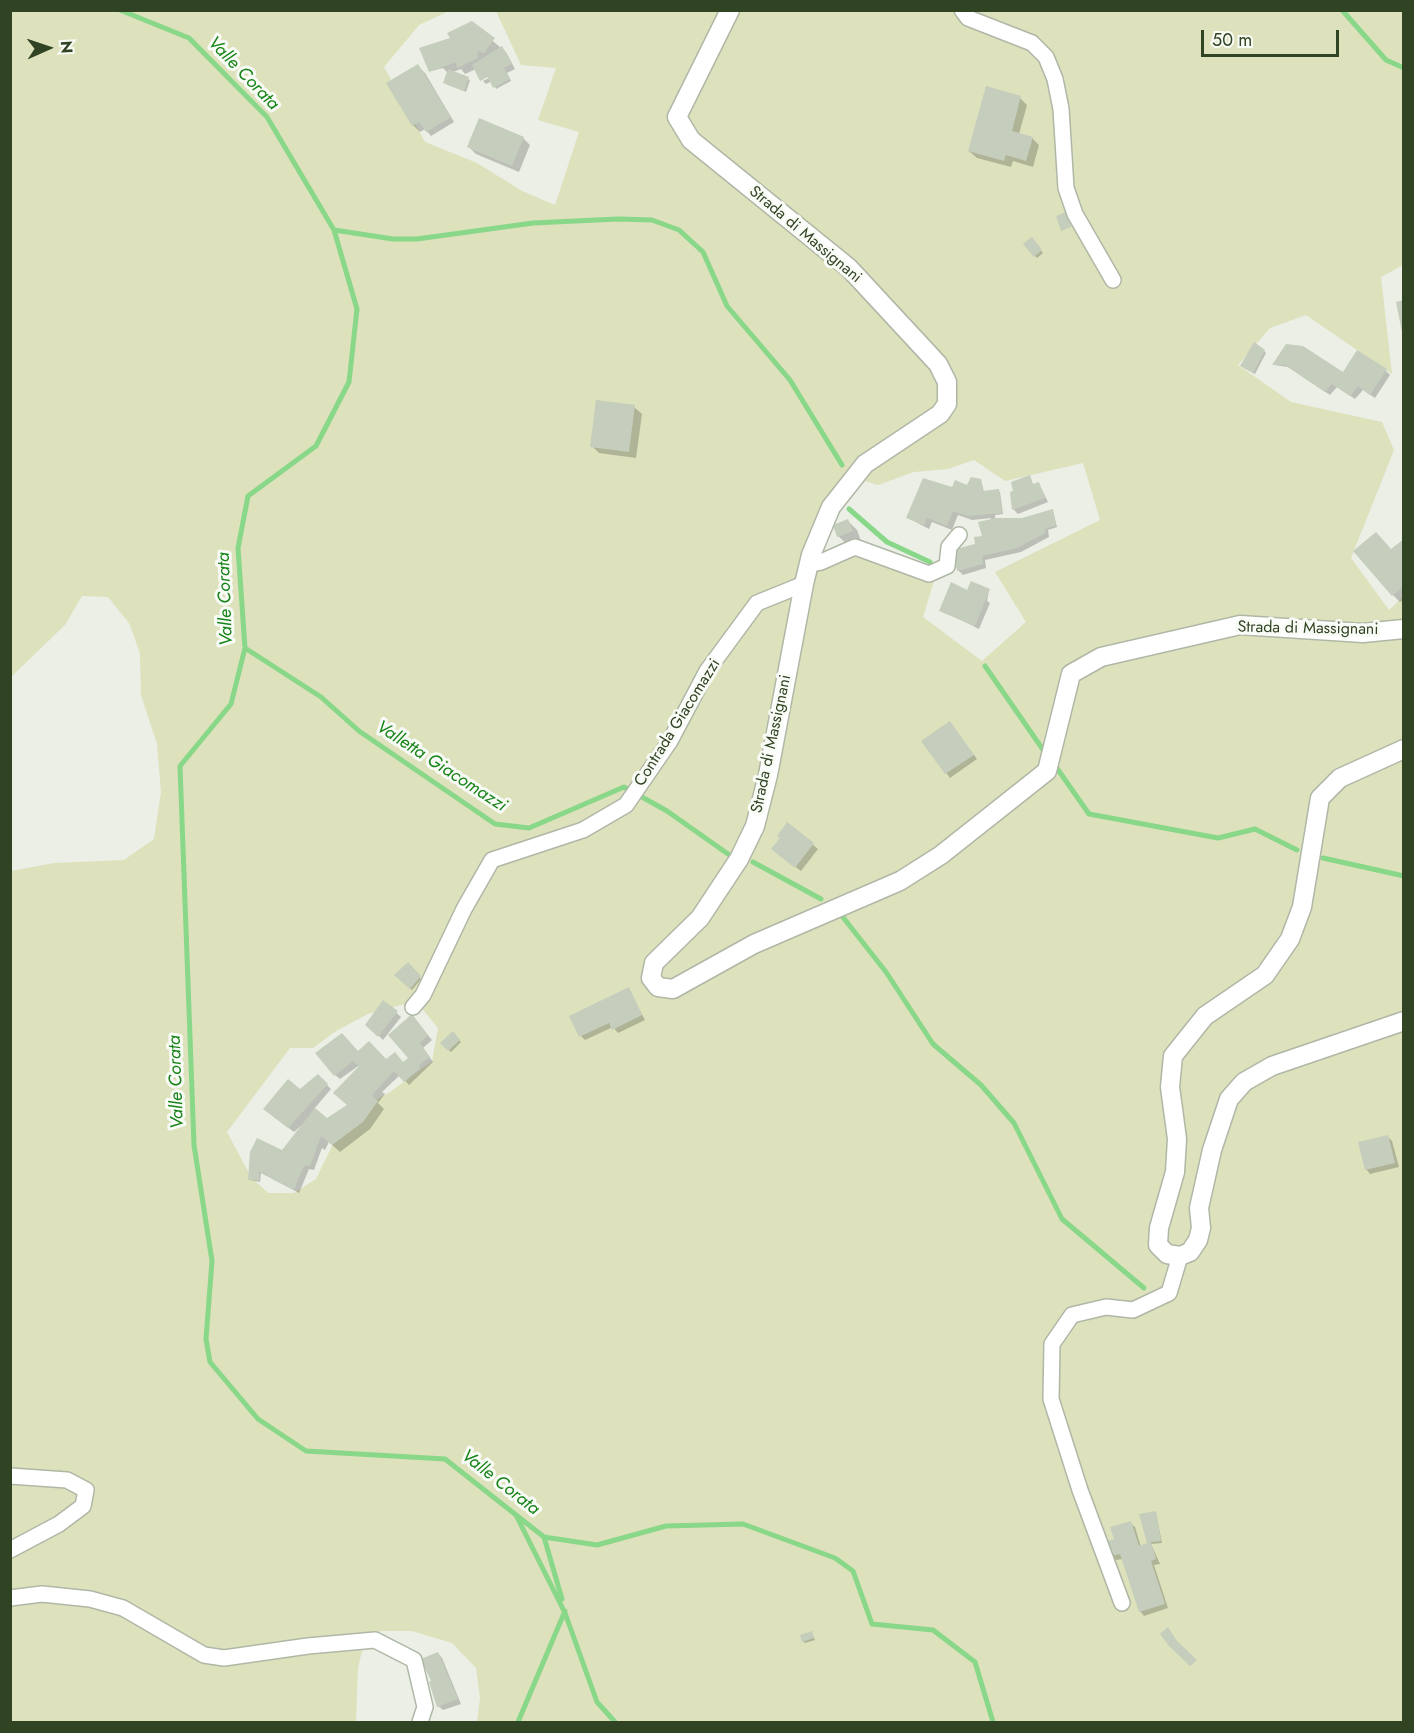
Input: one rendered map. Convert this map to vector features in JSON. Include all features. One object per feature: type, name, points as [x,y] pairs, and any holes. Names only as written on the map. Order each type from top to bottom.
[{"type":"street","name":"Strada di Massignani","points":[[730,10],[677,117],[691,140],[849,268],[938,364],[947,382],[947,404],[940,414],[865,464],[831,507],[809,564],[804,584],[768,775],[755,826],[739,860],[700,918],[654,963],[651,978],[663,989],[673,989],[754,944],[805,920],[900,881],[941,855],[1047,771],[1071,674],[1101,657],[1240,625],[1363,633],[1404,629]]},
{"type":"street","points":[[962,10],[968,18],[1032,44],[1046,57],[1055,79],[1060,109],[1066,188],[1075,214],[1113,280]]},
{"type":"street","points":[[809,564],[821,562],[855,547],[929,574],[947,566],[949,547],[959,535]]},
{"type":"street","name":"Contrada Giacomazzi","points":[[413,1007],[423,995],[464,909],[492,860],[583,830],[626,806],[670,741],[708,671],[757,603],[804,584]]},
{"type":"street","points":[[1404,749],[1340,778],[1320,798],[1302,907],[1290,939],[1265,975],[1205,1016],[1173,1056],[1170,1087],[1177,1139],[1175,1172],[1159,1228],[1158,1245],[1173,1255],[1190,1252],[1198,1240],[1201,1228],[1199,1208],[1212,1150],[1229,1099],[1244,1082],[1272,1066],[1404,1022]]},
{"type":"street","points":[[1122,1603],[1080,1490],[1051,1399],[1052,1344],[1072,1315],[1106,1307],[1133,1310],[1169,1293],[1173,1255]]},
{"type":"street","points":[[10,1476],[68,1480],[86,1490],[83,1506],[10,1550]]},
{"type":"street","points":[[10,1598],[42,1594],[90,1599],[123,1608],[204,1655],[224,1658],[308,1646],[375,1640],[414,1660],[425,1707],[420,1722]]},
{"type":"green space","points":[[11,11],[449,11],[419,25],[384,67],[425,142],[477,163],[522,191],[555,205],[579,132],[538,120],[556,68],[521,65],[496,11],[1403,11],[1403,265],[1381,277],[1392,374],[1306,315],[1270,328],[1238,365],[1291,402],[1382,422],[1394,450],[1351,558],[1389,610],[1404,596],[1403,1722],[477,1722],[480,1698],[476,1668],[452,1643],[412,1631],[380,1631],[364,1642],[358,1668],[356,1722],[11,1722],[11,871],[54,863],[124,860],[154,839],[161,792],[157,744],[141,695],[140,653],[129,623],[108,597],[82,596],[65,625],[11,677]],"holes":[[[974,460],[1005,481],[1083,463],[1100,520],[995,572],[1026,622],[982,661],[923,617],[937,571],[869,546],[814,551],[846,476],[878,485],[914,472],[948,469]],[[416,1001],[438,1028],[432,1061],[390,1092],[354,1112],[332,1146],[316,1179],[294,1193],[268,1193],[251,1177],[227,1132],[290,1048],[313,1048],[336,1031],[368,1014]]]},
{"type":"building","points":[[472,21],[495,38],[484,53],[477,51],[478,58],[457,68],[456,62],[429,72],[419,48],[450,38],[447,33]]},
{"type":"building","points":[[502,46],[512,64],[504,68],[510,79],[493,88],[488,77],[480,81],[472,65]]},
{"type":"building","points":[[418,64],[451,117],[426,132],[419,122],[412,126],[386,83]]},
{"type":"building","points":[[448,69],[469,77],[464,91],[443,83]]},
{"type":"building","points":[[986,86],[1021,96],[1012,131],[1033,137],[1026,161],[1006,155],[1004,161],[968,151]]},
{"type":"building","points":[[479,118],[524,137],[512,166],[467,147]]},
{"type":"building","points":[[1066,212],[1071,227],[1061,231],[1056,216]]},
{"type":"building","points":[[1032,237],[1042,250],[1034,257],[1023,244]]},
{"type":"building","points":[[1404,300],[1404,332],[1402,332],[1396,302]]},
{"type":"building","points":[[1254,342],[1265,350],[1253,373],[1240,366]]},
{"type":"building","points":[[1286,344],[1303,346],[1343,372],[1357,350],[1387,369],[1370,395],[1358,386],[1350,396],[1332,384],[1325,392],[1285,365],[1272,365]]},
{"type":"building","points":[[596,400],[635,405],[629,452],[590,447]]},
{"type":"building","points":[[1030,475],[1033,484],[1039,482],[1045,498],[1012,510],[1011,482]]},
{"type":"building","points":[[971,477],[981,479],[983,491],[999,489],[1002,513],[967,516],[953,511],[947,526],[927,518],[924,525],[906,518],[923,478],[952,487],[955,480],[967,485]]},
{"type":"building","points":[[1053,509],[1056,525],[1045,529],[1045,533],[1017,548],[982,556],[983,564],[957,571],[952,550],[975,544],[974,537],[982,536],[978,522],[996,518],[1022,518]]},
{"type":"building","points":[[848,519],[853,531],[837,537],[833,525]]},
{"type":"building","points":[[1376,532],[1391,549],[1404,539],[1404,586],[1392,596],[1353,551]]},
{"type":"building","points":[[971,581],[990,589],[975,626],[939,611],[951,582],[967,590]]},
{"type":"building","points":[[950,721],[974,755],[945,774],[921,741]]},
{"type":"building","points":[[787,822],[814,843],[795,868],[771,849],[780,838],[777,836]]},
{"type":"building","points":[[408,962],[421,976],[410,989],[394,975]]},
{"type":"building","points":[[629,987],[642,1015],[612,1030],[609,1023],[579,1037],[569,1016]]},
{"type":"building","points":[[383,1000],[398,1011],[378,1037],[365,1025]]},
{"type":"building","points":[[412,1014],[428,1035],[420,1043],[430,1057],[419,1065],[420,1068],[404,1082],[394,1071],[372,1095],[378,1101],[363,1122],[332,1145],[321,1136],[310,1166],[304,1166],[294,1190],[259,1171],[259,1180],[248,1180],[250,1152],[257,1138],[282,1150],[315,1108],[327,1118],[347,1105],[333,1093],[359,1066],[353,1061],[334,1076],[315,1053],[342,1033],[358,1051],[369,1041],[386,1059],[395,1052],[403,1062],[408,1058],[388,1035]]},
{"type":"building","points":[[453,1031],[460,1040],[448,1051],[440,1043]]},
{"type":"building","points":[[318,1074],[328,1084],[288,1128],[263,1109],[288,1079],[300,1089]]},
{"type":"building","points":[[1388,1135],[1395,1163],[1365,1170],[1358,1142]]},
{"type":"building","points":[[1156,1511],[1161,1541],[1151,1542],[1156,1559],[1151,1561],[1165,1604],[1139,1612],[1120,1554],[1110,1556],[1105,1542],[1114,1539],[1110,1527],[1131,1521],[1139,1546],[1147,1543],[1139,1514]]},
{"type":"building","points":[[1168,1627],[1177,1641],[1197,1660],[1190,1666],[1160,1634]]},
{"type":"building","points":[[812,1631],[814,1638],[802,1642],[800,1635]]},
{"type":"building","points":[[438,1652],[458,1699],[437,1707],[429,1682],[431,1681],[421,1659]]},
{"type":"waterway","name":"Valle Corata","points":[[120,10],[189,38],[267,117],[334,230],[357,309],[349,382],[316,446],[248,496],[238,548],[245,648],[231,704],[180,766],[194,1145],[212,1261],[206,1339],[210,1362],[258,1419],[306,1451],[445,1459],[544,1537],[597,1545],[666,1526],[743,1524],[835,1558],[853,1571],[872,1624],[933,1630],[975,1662],[993,1722]]},
{"type":"waterway","points":[[1342,10],[1386,60],[1404,68]]},
{"type":"waterway","points":[[334,230],[393,239],[417,239],[533,223],[618,219],[652,220],[679,230],[703,252],[727,306],[790,380],[842,465]]},
{"type":"waterway","points":[[849,509],[887,542],[930,562]]},
{"type":"waterway","name":"Valletta Giacomazzi","points":[[245,648],[321,697],[359,731],[495,824],[529,828],[624,787],[667,811],[728,854]]},
{"type":"waterway","points":[[985,666],[1046,754]]},
{"type":"waterway","points":[[1054,764],[1089,814],[1218,838],[1255,829],[1297,850]]},
{"type":"waterway","points":[[1323,858],[1404,876]]},
{"type":"waterway","name":"Valletta Giacomazzi","points":[[753,862],[821,899]]},
{"type":"waterway","name":"Valletta Giacomazzi","points":[[842,916],[886,972],[933,1044],[981,1085],[1014,1123],[1062,1219],[1144,1288]]},
{"type":"waterway","points":[[517,1517],[565,1613],[597,1702],[615,1722]]},
{"type":"waterway","points":[[544,1537],[562,1599]]},
{"type":"waterway","points":[[518,1722],[565,1611]]}]
